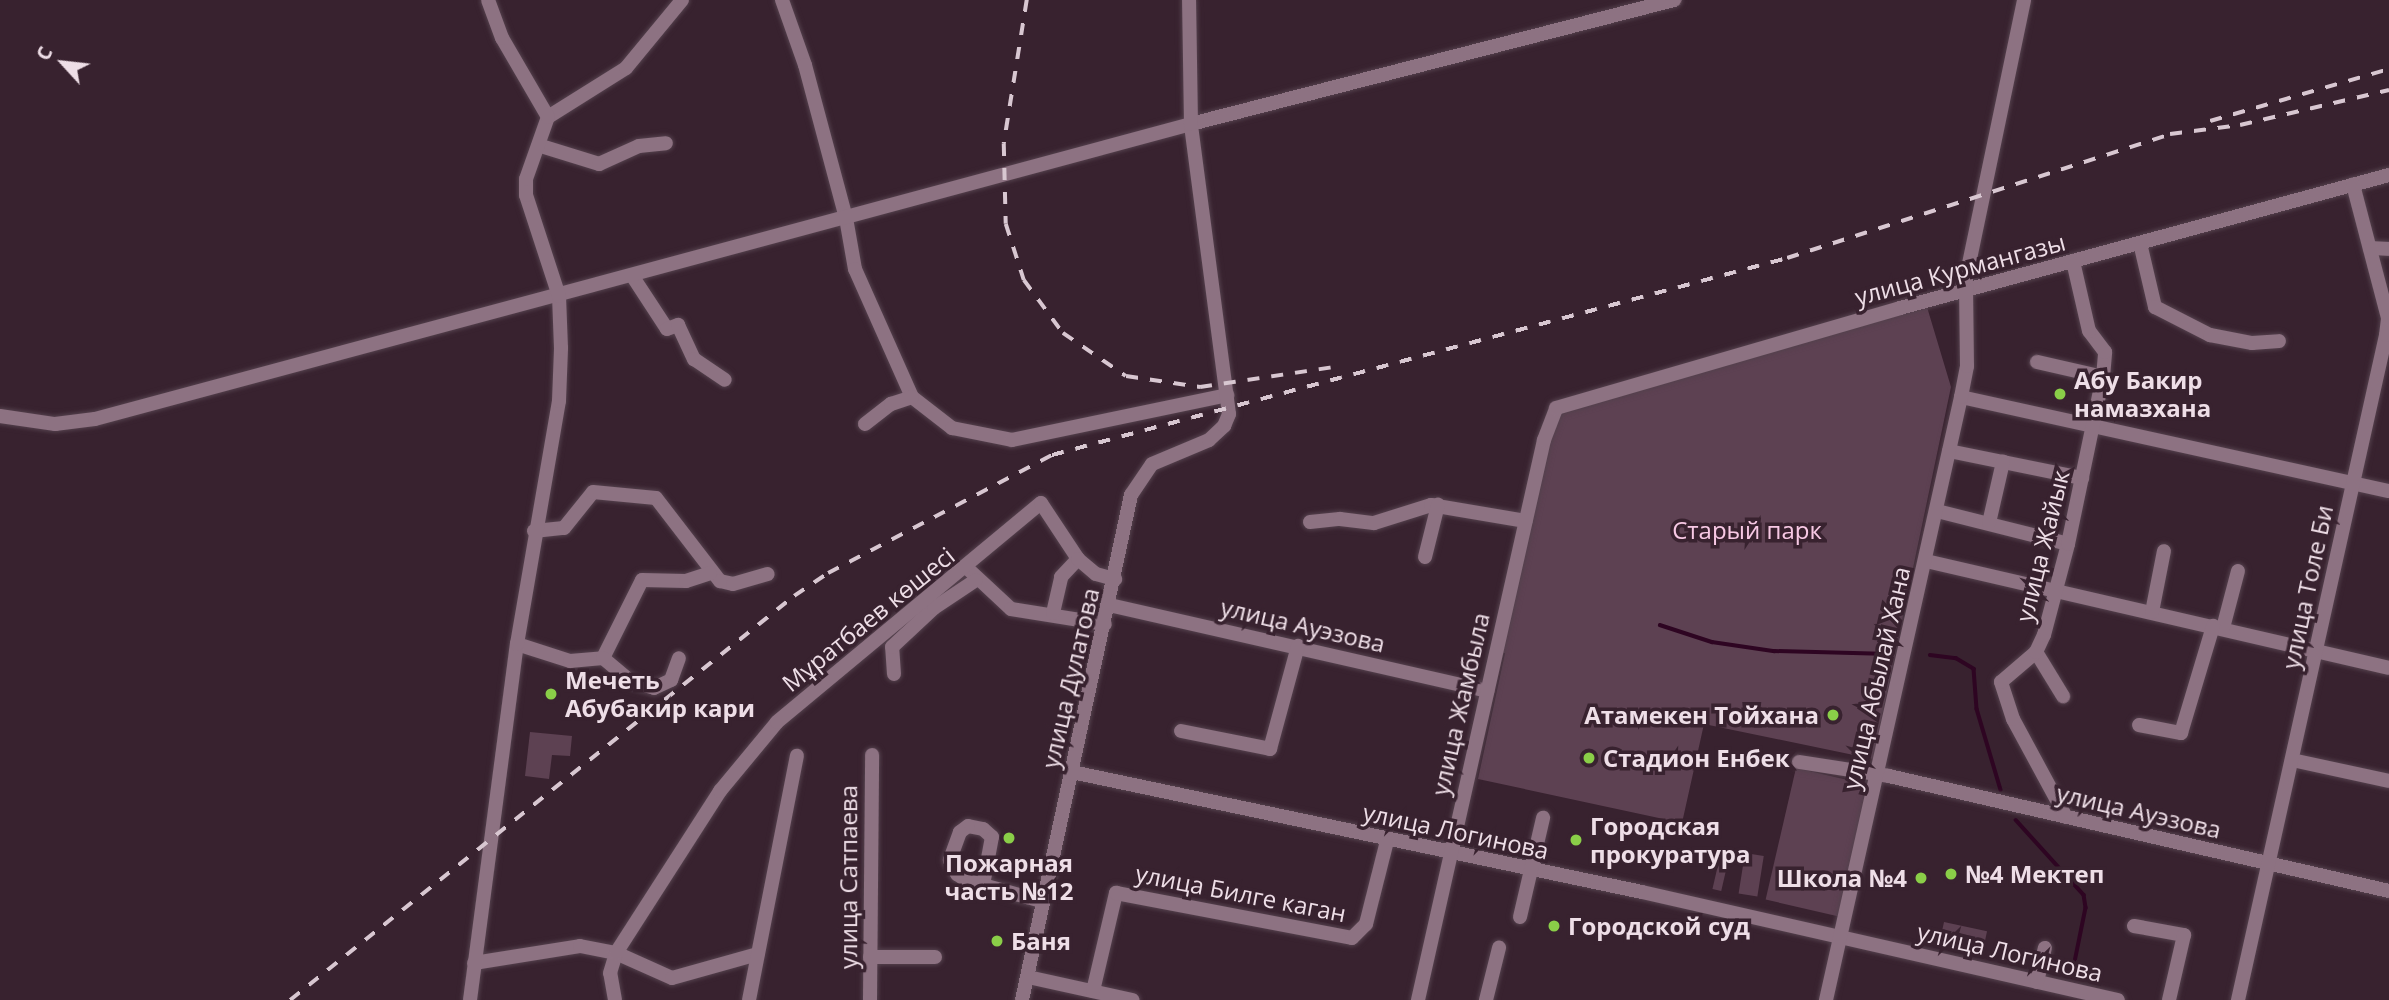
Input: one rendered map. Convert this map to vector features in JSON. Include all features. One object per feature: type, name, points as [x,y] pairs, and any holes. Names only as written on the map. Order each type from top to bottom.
[{"type":"street","points":[[470,1000],[517,644],[534,531],[559,401],[559,296],[526,195],[526,178],[541,146],[548,117],[502,38],[488,0]]},
{"type":"street","points":[[548,117],[626,68],[682,0]]},
{"type":"street","points":[[782,0],[805,65],[846,218],[855,269],[912,397],[952,428],[1012,440],[1227,395],[1191,124],[1189,0]]},
{"type":"street","points":[[0,416],[55,424],[95,419],[634,277],[1191,124],[1674,0]]},
{"type":"street","name":"улица Абылай Хана","points":[[1826,1000],[1961,397],[1967,366],[1965,290],[2024,0]]},
{"type":"street","points":[[541,146],[599,164],[639,146],[666,143]]},
{"type":"street","name":"улица Курмангазы","points":[[1550,418],[1562,404],[1965,290],[2389,175]]},
{"type":"street","name":"улица Толе Би","points":[[2238,1000],[2389,318],[2353,185]]},
{"type":"street","points":[[2140,243],[2150,300],[2155,307],[2210,335],[2252,343],[2279,341]]},
{"type":"street","points":[[2370,248],[2389,249]]},
{"type":"street","name":"улица Жайык","points":[[2066,817],[2001,694],[2006,674],[2036,652],[2056,594],[2103,377],[2105,352],[2090,331],[2073,261]]},
{"type":"street","points":[[634,277],[667,329],[678,325],[694,359],[724,380]]},
{"type":"street","points":[[2037,362],[2103,377]]},
{"type":"street","name":"улица Дулатова","points":[[1022,1000],[1136,483],[1158,460],[1209,440],[1224,426],[1229,414],[1227,395]]},
{"type":"street","points":[[865,424],[891,404],[912,397]]},
{"type":"street","points":[[1961,397],[2093,429],[2389,491]]},
{"type":"street","name":"улица Жамбыла","points":[[1418,1000],[1550,418]]},
{"type":"street","points":[[1949,451],[2082,478]]},
{"type":"street","points":[[1989,523],[2003,462]]},
{"type":"street","points":[[534,531],[564,527],[593,492],[656,498],[710,573],[733,584],[768,574]]},
{"type":"street","name":"Мұратбаев көшесі","points":[[616,953],[752,748],[777,722],[967,568],[1041,503],[1078,559]]},
{"type":"street","points":[[1310,522],[1340,519],[1374,523],[1438,505],[1526,521]]},
{"type":"street","points":[[1425,557],[1438,505]]},
{"type":"street","points":[[1937,511],[2068,544]]},
{"type":"street","points":[[2152,612],[2164,551]]},
{"type":"street","points":[[1053,613],[1061,577],[1078,559],[1096,574],[1115,579]]},
{"type":"street","points":[[1926,561],[2056,594],[2152,612],[2389,667]]},
{"type":"street","points":[[967,568],[976,580],[1011,609],[1053,613],[1105,624]]},
{"type":"street","points":[[2139,724],[2181,733],[2238,571]]},
{"type":"street","points":[[603,658],[642,580],[686,581],[710,573]]},
{"type":"street","points":[[894,674],[892,647],[934,608],[976,580]]},
{"type":"street","name":"улица Ауэзова","points":[[1109,605],[1487,691]]},
{"type":"street","points":[[517,644],[570,661],[603,658],[630,681],[653,688],[671,680],[679,658]]},
{"type":"street","points":[[1181,731],[1269,749],[1298,646]]},
{"type":"street","points":[[2036,652],[2063,696]]},
{"type":"street","name":"улица Сатпаева","points":[[870,1000],[872,755]]},
{"type":"street","points":[[749,1000],[797,756]]},
{"type":"street","points":[[2292,760],[2389,781]]},
{"type":"street","name":"улица Ауэзова","points":[[1799,762],[1878,775],[2389,891]]},
{"type":"street","name":"улица Логинова","points":[[1072,772],[1841,937],[2118,1000]]},
{"type":"street","points":[[1520,917],[1543,818]]},
{"type":"street","name":"улица Билге каган","points":[[1093,991],[1116,893],[1352,938],[1366,924],[1387,841]]},
{"type":"street","points":[[984,885],[1042,901]]},
{"type":"street","points":[[2134,926],[2184,935],[2169,1000]]},
{"type":"street","points":[[474,963],[579,946],[616,953],[672,978],[758,954]]},
{"type":"street","points":[[1486,1000],[1499,947]]},
{"type":"street","points":[[2037,982],[2045,948]]},
{"type":"street","points":[[615,1000],[610,973],[616,953]]},
{"type":"street","points":[[870,957],[935,957]]},
{"type":"street","points":[[1028,977],[1133,1000]]},
{"type":"green space","name":"Старый парк","points":[[1927,307],[1951,387],[1873,759],[1704,724],[1682,823],[1478,779],[1505,653],[1499,653],[1558,410]]},
{"type":"green space","points":[[530,732],[572,736],[570,756],[552,755],[549,779],[525,776]]},
{"type":"green space","points":[[1796,768],[1868,785],[1838,916],[1766,900]]},
{"type":"green space","points":[[1721,852],[1730,854],[1721,891],[1712,889]]},
{"type":"green space","points":[[1745,853],[1764,856],[1757,896],[1739,893]]},
{"type":"green space","points":[[1944,922],[1987,931],[1983,951],[1940,942]]},
{"type":"waterway","points":[[1660,625],[1712,642],[1774,651],[1890,654]]},
{"type":"waterway","points":[[1930,655],[1956,658],[1974,669],[1977,709],[2001,790]]},
{"type":"waterway","points":[[2016,820],[2084,895],[2086,908],[2072,977]]},
{"type":"railway","points":[[1027,0],[1004,144],[1006,224],[1024,280],[1063,333],[1126,376],[1200,387],[1341,366]]},
{"type":"railway","points":[[2210,121],[2389,69]]},
{"type":"railway","points":[[290,1000],[794,596],[828,573],[1052,455],[1787,258],[2170,134],[2240,125],[2389,90]]},
{"type":"place","name":"Абу Бакир намазхана","points":[[2060,394]]},
{"type":"place","name":"Мечеть Абубакир кари","points":[[551,694]]},
{"type":"place","name":"Атамекен Тойхана","points":[[1833,715]]},
{"type":"place","name":"Стадион Енбек","points":[[1589,758]]},
{"type":"place","name":"Пожарная часть №12","points":[[1009,838]]},
{"type":"place","name":"Городская прокуратура","points":[[1576,840]]},
{"type":"place","name":"№4 Мектеп","points":[[1951,874]]},
{"type":"place","name":"Школа №4","points":[[1921,878]]},
{"type":"place","name":"Городской суд","points":[[1554,926]]},
{"type":"place","name":"Баня","points":[[997,941]]}]
